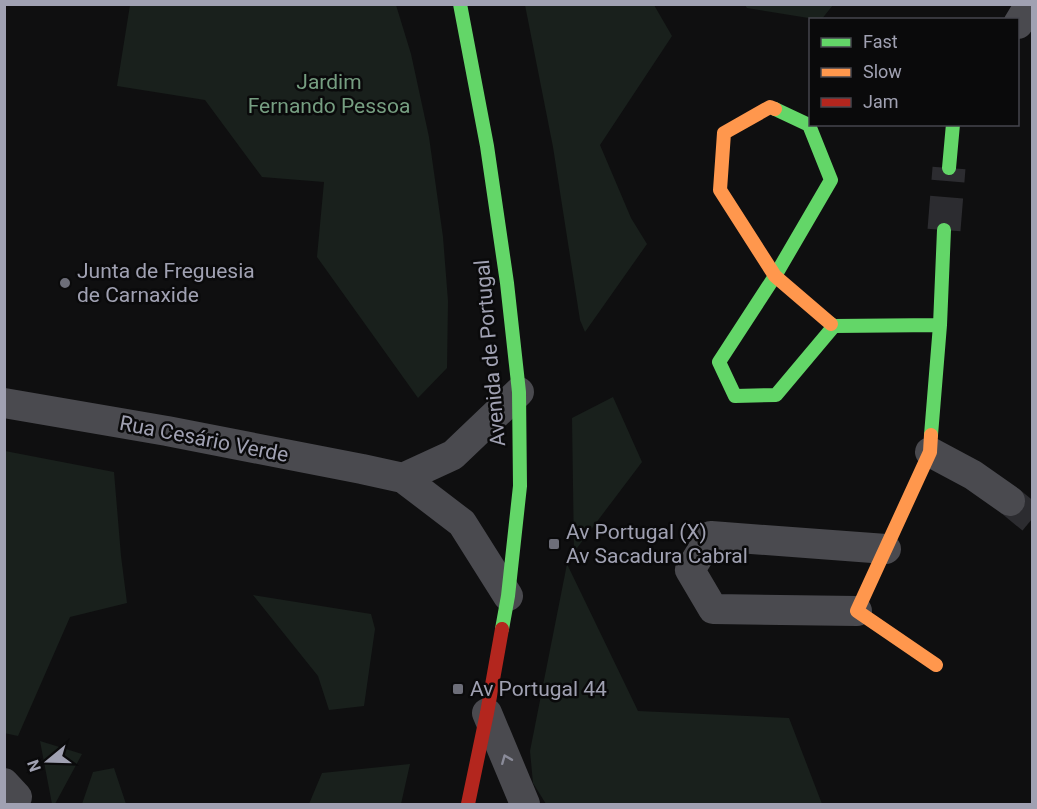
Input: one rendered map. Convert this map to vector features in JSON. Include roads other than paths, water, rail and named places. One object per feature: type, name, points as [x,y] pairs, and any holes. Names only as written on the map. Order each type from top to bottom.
[{"type":"street","name":"Avenida de Portugal","points":[[460,4],[487,146],[507,283],[519,392],[520,486],[508,597],[468,804]]},
{"type":"street","points":[[1019,21],[1030,4]]},
{"type":"street","points":[[809,125],[770,108],[724,133],[720,190],[775,276],[834,326],[940,325]]},
{"type":"street","points":[[809,126],[831,180],[775,276],[719,362],[735,396],[776,395],[834,326]]},
{"type":"street","points":[[949,168],[953,126]]},
{"type":"street","points":[[857,611],[930,452],[940,325],[944,230]]},
{"type":"street","points":[[403,478],[453,455],[519,392]]},
{"type":"street","name":"Rua Cesário Verde","points":[[4,403],[167,431],[403,478],[462,522],[508,597]]},
{"type":"street","points":[[930,452],[972,475],[1010,501]]},
{"type":"street","points":[[886,549],[711,536],[690,570],[713,609],[857,611],[936,665]]},
{"type":"street","points":[[487,713],[525,804]]},
{"type":"street","points":[[4,783],[17,797],[12,804]]},
{"type":"tunnel","points":[[944,230],[949,168]]},
{"type":"tunnel","points":[[1010,501],[1032,519]]},
{"type":"place","name":"Junta de Freguesia de Carnaxide","points":[[65,283]]},
{"type":"place","name":"Av Portugal (X) Av Sacadura Cabral","points":[[554,544]]},
{"type":"place","name":"Av Portugal 44","points":[[458,689]]},
{"type":"park label","name":"Jardim Fernando Pessoa","points":[[329,94]]}]
